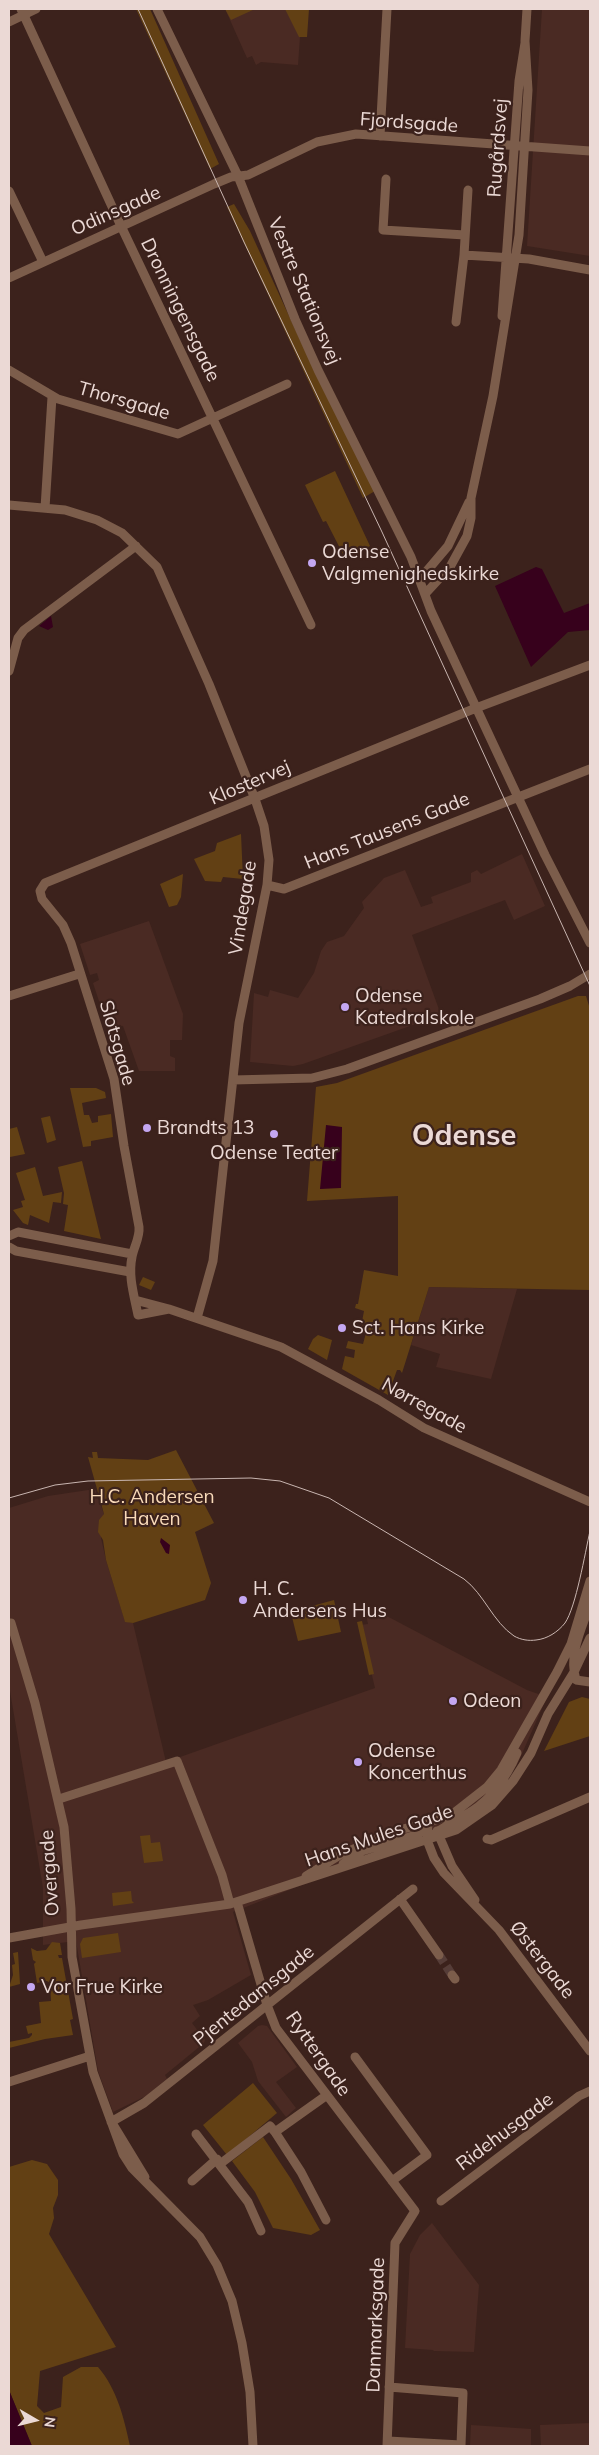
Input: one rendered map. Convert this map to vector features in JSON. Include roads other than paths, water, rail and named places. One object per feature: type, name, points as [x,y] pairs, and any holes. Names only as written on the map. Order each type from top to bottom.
[{"type":"street","points":[[9,22],[23,12],[36,9]]},
{"type":"street","name":"Vestre Stationsvej","points":[[157,9],[238,176],[299,328],[423,586],[431,611],[476,708],[590,943]]},
{"type":"street","points":[[380,136],[387,9]]},
{"type":"street","name":"Rugårdsvej","points":[[423,586],[444,575],[459,553],[469,528],[471,498],[516,258],[528,90],[525,41],[527,9]]},
{"type":"street","name":"Dronningensgade","points":[[23,12],[121,226],[311,625]]},
{"type":"street","name":"Rugårdsvej","points":[[500,349],[520,63],[525,41]]},
{"type":"street","name":"Fjordsgade","points":[[238,176],[248,175],[317,142],[356,134],[525,147]]},
{"type":"street","name":"Rugårdsvej","points":[[525,147],[590,151]]},
{"type":"street","name":"Odinsgade","points":[[9,278],[205,188],[238,176]]},
{"type":"street","points":[[386,179],[383,230],[465,235]]},
{"type":"street","name":"Rugårdsvej","points":[[456,322],[464,255],[468,190]]},
{"type":"street","points":[[9,192],[42,262]]},
{"type":"street","points":[[464,255],[516,258],[590,270]]},
{"type":"street","name":"Thorsgade","points":[[9,370],[52,397],[178,434],[287,384]]},
{"type":"street","points":[[45,508],[52,397]]},
{"type":"street","name":"Rugårdsvej","points":[[423,586],[435,564],[454,537],[471,498]]},
{"type":"street","name":"Vindegade","points":[[9,505],[75,512],[97,520],[122,533],[162,575],[255,799],[268,849],[267,885],[239,1023],[224,1183],[213,1261],[198,1318]]},
{"type":"street","points":[[9,671],[18,638],[24,630],[136,546]]},
{"type":"street","name":"Klostervej","points":[[40,891],[46,883],[476,708],[590,665]]},
{"type":"street","name":"Hans Tausens Gade","points":[[267,885],[284,889],[590,769]]},
{"type":"street","name":"Slotsgade","points":[[40,891],[42,899],[63,925],[71,942],[79,974],[114,1079],[139,1227],[139,1239],[132,1254],[130,1272],[135,1300]]},
{"type":"street","points":[[9,996],[79,974]]},
{"type":"street","points":[[233,1080],[312,1078],[347,1069],[540,999],[570,986],[590,974]]},
{"type":"street","points":[[9,1236],[18,1232],[132,1254]]},
{"type":"street","points":[[9,1247],[16,1251],[130,1272]]},
{"type":"street","points":[[135,1300],[138,1315],[169,1308]]},
{"type":"street","name":"Nørregade","points":[[135,1300],[169,1308],[198,1318],[300,1357],[379,1400],[424,1428],[590,1502]]},
{"type":"street","points":[[590,1582],[590,1587]]},
{"type":"street","name":"Hans Mules Gade","points":[[296,1882],[362,1844],[389,1832],[450,1816],[487,1787],[501,1770],[530,1723],[557,1672],[571,1644],[590,1582]]},
{"type":"street","points":[[579,1663],[575,1650],[590,1604]]},
{"type":"street","name":"Overgade","points":[[10,1623],[35,1703],[59,1799],[67,1850],[72,1909],[70,1927],[72,1957],[98,2089],[111,2122],[122,2136],[148,2183],[207,2246],[232,2301],[242,2342],[250,2392],[253,2446]]},
{"type":"street","points":[[590,1643],[579,1663],[576,1680],[590,1682]]},
{"type":"street","points":[[557,1672],[579,1663]]},
{"type":"street","name":"Hans Mules Gade","points":[[9,1938],[233,1903],[427,1840],[438,1834],[456,1830],[492,1805],[513,1781],[531,1753],[557,1698],[579,1663]]},
{"type":"street","points":[[438,1834],[473,1810],[500,1784],[506,1776],[530,1723]]},
{"type":"street","name":"Ryttergade","points":[[59,1799],[178,1761],[233,1903],[276,2028],[415,2211]]},
{"type":"street","points":[[487,1839],[491,1840],[590,1797]]},
{"type":"street","points":[[330,1872],[362,1851],[416,1834],[423,1830],[428,1822]]},
{"type":"street","name":"Østergade","points":[[428,1822],[438,1834],[452,1866],[483,1915]]},
{"type":"street","name":"Østergade","points":[[428,1822],[427,1840],[434,1858],[444,1873],[513,1948],[590,2051]]},
{"type":"street","name":"Pjentedamsgade","points":[[111,2122],[144,2103],[413,1889]]},
{"type":"street","points":[[400,1899],[439,1955]]},
{"type":"street","points":[[9,2082],[90,2056]]},
{"type":"street","name":"Ryttergade","points":[[356,2057],[427,2155],[392,2181]]},
{"type":"street","name":"Ridehusgade","points":[[441,2201],[580,2096],[590,2091]]},
{"type":"street","points":[[275,2132],[327,2095]]},
{"type":"street","points":[[192,2181],[270,2126],[302,2172],[326,2220]]},
{"type":"street","points":[[196,2134],[248,2202],[261,2231]]},
{"type":"street","name":"Danmarksgade","points":[[388,2443],[395,2243],[415,2211]]},
{"type":"street","points":[[388,2443],[460,2445],[463,2393],[389,2387]]},
{"type":"tunnel","points":[[439,1955],[452,1975]]},
{"type":"tram line","points":[[138,9],[244,242],[382,532],[590,986]]},
{"type":"tram line","points":[[9,1498],[55,1485],[88,1481],[251,1478],[280,1481],[329,1498],[464,1579],[477,1592],[494,1616],[507,1630],[514,1636],[528,1640],[548,1637],[565,1623],[573,1605],[590,1531]]},
{"type":"place","name":"Odense Valgmenighedskirke","points":[[312,563]]},
{"type":"place","name":"Odense Katedralskole","points":[[345,1007]]},
{"type":"place","name":"Brandts 13","points":[[147,1128]]},
{"type":"place","name":"Odense Teater","points":[[274,1134]]},
{"type":"place","name":"Sct. Hans Kirke","points":[[342,1328]]},
{"type":"place","name":"H. C. Andersens Hus","points":[[243,1600]]},
{"type":"place","name":"Odeon","points":[[453,1701]]},
{"type":"place","name":"Odense Koncerthus","points":[[358,1762]]},
{"type":"place","name":"Vor Frue Kirke","points":[[31,1987]]},
{"type":"district","name":"Odense","points":[[464,1136]]},
{"type":"park label","name":"H.C. Andersen Haven","points":[[152,1508]]}]
